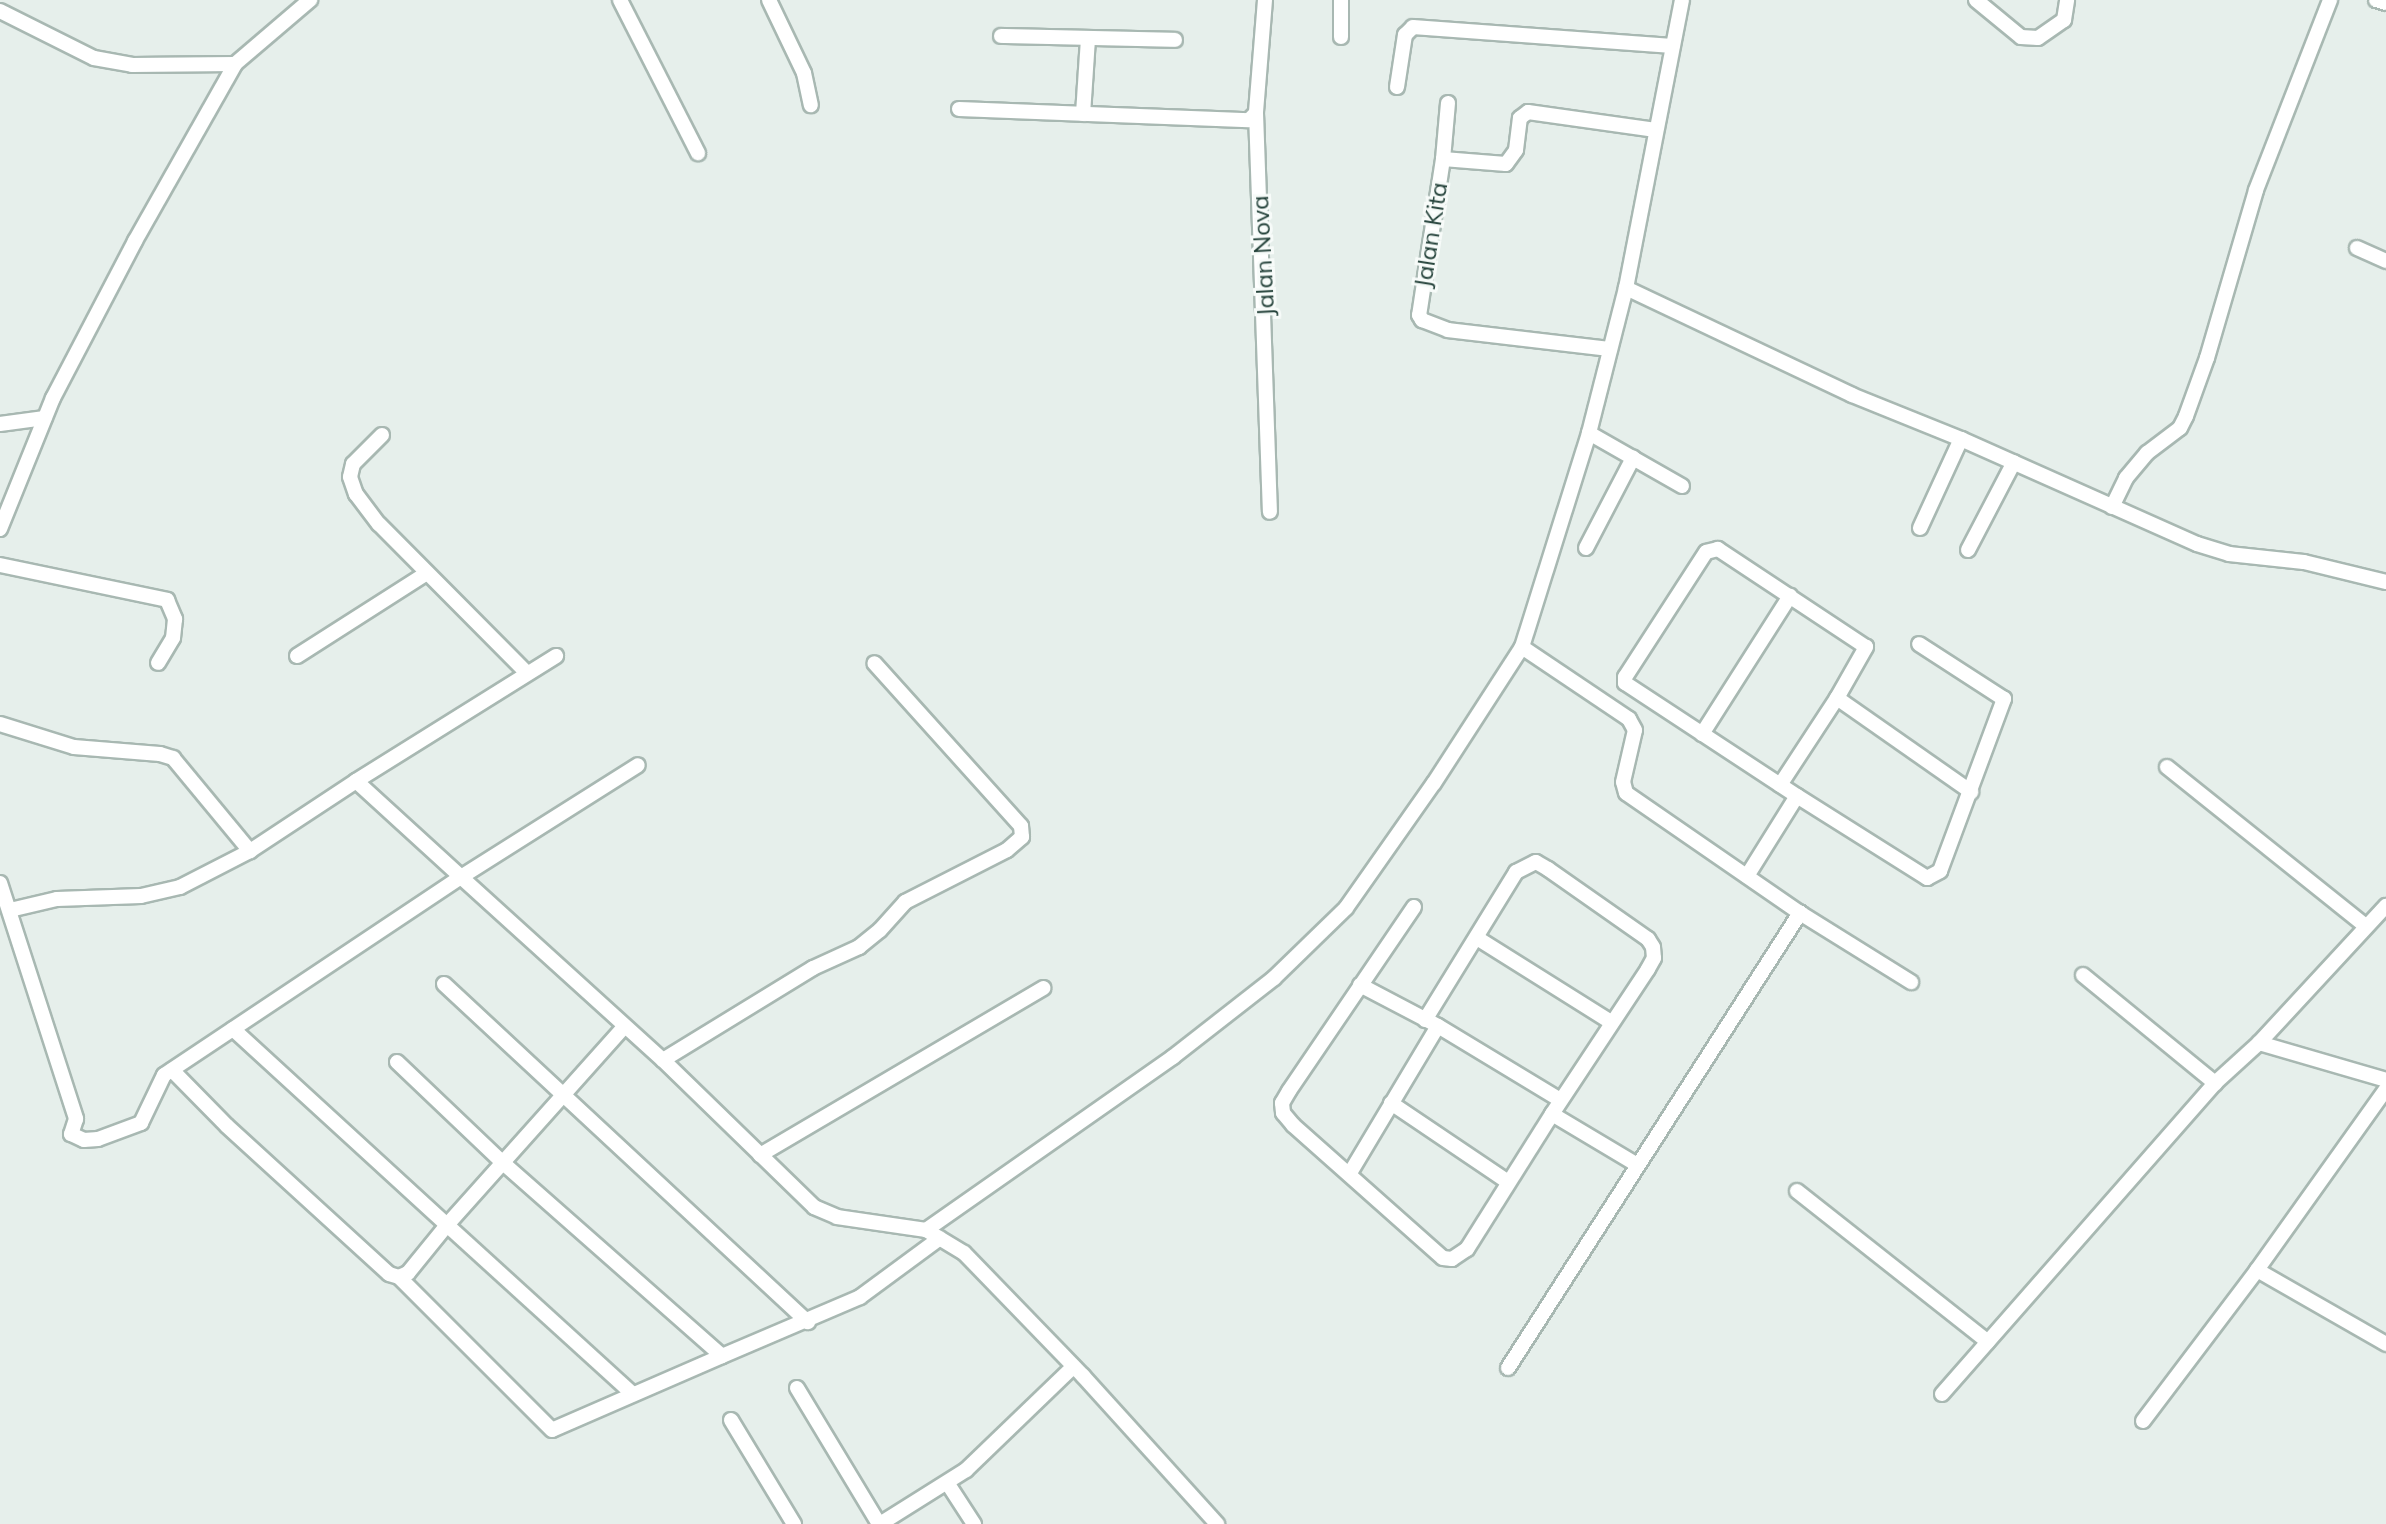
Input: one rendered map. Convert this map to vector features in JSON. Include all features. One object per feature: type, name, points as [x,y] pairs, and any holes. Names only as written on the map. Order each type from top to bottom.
[{"type":"street","points":[[0,529],[45,418],[135,241],[235,64],[310,0]]},
{"type":"street","points":[[620,0],[698,153]]},
{"type":"street","points":[[769,0],[804,73],[811,105]]},
{"type":"street","name":"Jalan Nova","points":[[1265,0],[1256,113],[1270,512]]},
{"type":"street","points":[[1341,0],[1341,37]]},
{"type":"street","points":[[172,1070],[227,1126],[389,1274],[399,1277],[552,1430],[860,1297],[933,1234],[1173,1057],[1274,978],[1346,908],[1434,783],[1522,647],[1589,433],[1626,288],[1682,0]]},
{"type":"street","points":[[1974,1],[2021,37],[2038,38],[2064,20],[2067,0]]},
{"type":"street","points":[[2112,507],[2126,478],[2147,453],[2180,428],[2186,416],[2207,358],[2256,190],[2330,0]]},
{"type":"street","points":[[2376,0],[2386,3]]},
{"type":"street","points":[[0,11],[94,58],[132,65],[235,64]]},
{"type":"street","points":[[1397,87],[1405,35],[1413,27],[1672,46]]},
{"type":"street","points":[[1001,36],[1175,40]]},
{"type":"street","points":[[1083,114],[1088,39]]},
{"type":"street","name":"Jalan Kita","points":[[1448,103],[1443,159],[1419,315],[1422,320],[1448,330],[1609,349]]},
{"type":"street","points":[[959,109],[1249,120],[1256,113]]},
{"type":"street","points":[[1443,159],[1506,164],[1516,150],[1520,118],[1528,112],[1656,130]]},
{"type":"street","points":[[2357,248],[2386,261]]},
{"type":"street","points":[[1626,288],[1852,395],[2229,554],[2304,562],[2386,582]]},
{"type":"street","points":[[0,424],[45,418]]},
{"type":"street","points":[[1589,433],[1682,486]]},
{"type":"street","points":[[382,435],[353,464],[350,477],[356,494],[379,524],[527,673]]},
{"type":"street","points":[[1920,528],[1961,439]]},
{"type":"street","points":[[1586,548],[1633,458]]},
{"type":"street","points":[[1968,550],[2014,462]]},
{"type":"street","points":[[1780,785],[1866,647],[1712,548],[1625,677],[1629,687],[1702,734],[1780,785],[1797,796],[1927,878],[1940,871],[2004,699],[1919,644]]},
{"type":"street","points":[[0,565],[167,600],[175,619],[173,638],[158,663]]},
{"type":"street","points":[[297,656],[427,573]]},
{"type":"street","points":[[1702,734],[1790,596]]},
{"type":"street","points":[[1522,647],[1629,719],[1635,730],[1623,782],[1626,793],[1800,913],[1911,982]]},
{"type":"street","points":[[8,919],[57,899],[163,893],[250,851],[556,656]]},
{"type":"street","points":[[663,1060],[813,968],[859,947],[905,902],[1007,850],[1022,837],[1021,826],[874,663]]},
{"type":"street","points":[[1837,698],[1971,792]]},
{"type":"street","points":[[0,724],[74,747],[160,754],[173,758],[250,851]]},
{"type":"street","points":[[0,883],[8,919],[76,1119],[71,1134],[84,1140],[98,1139],[141,1123],[158,1085],[172,1070],[461,877],[638,765]]},
{"type":"street","points":[[2167,767],[2364,925]]},
{"type":"street","points":[[356,781],[623,1028],[663,1060],[814,1207],[837,1217],[933,1234],[964,1253],[1217,1524]]},
{"type":"street","points":[[1747,876],[1797,796]]},
{"type":"street","points":[[1350,1173],[1516,872],[1536,862],[1548,869],[1648,939],[1654,958],[1467,1249],[1452,1259],[1443,1258],[1293,1125],[1283,1113],[1282,1103],[1414,907]]},
{"type":"street","points":[[1942,1394],[2215,1083],[2259,1043],[2364,925],[2386,906]]},
{"type":"street","points":[[1508,1368],[1636,1164],[1800,913]]},
{"type":"street","points":[[1477,938],[1611,1022]]},
{"type":"street","points":[[2083,975],[2215,1083]]},
{"type":"street","points":[[444,984],[808,1322]]},
{"type":"street","points":[[1360,985],[1432,1023],[1636,1164]]},
{"type":"street","points":[[760,1155],[1043,988]]},
{"type":"street","points":[[399,1277],[408,1273],[502,1162],[623,1028]]},
{"type":"street","points":[[233,1029],[633,1394]]},
{"type":"street","points":[[2259,1043],[2386,1080]]},
{"type":"street","points":[[397,1062],[502,1162],[722,1356]]},
{"type":"street","points":[[2143,1421],[2257,1270],[2386,1089]]},
{"type":"street","points":[[1391,1103],[1508,1182]]},
{"type":"street","points":[[1797,1191],[1988,1342]]},
{"type":"street","points":[[2257,1270],[2386,1344]]},
{"type":"street","points":[[797,1388],[879,1524],[948,1484],[1073,1367]]},
{"type":"street","points":[[731,1420],[794,1524]]},
{"type":"street","points":[[948,1484],[974,1524]]}]
